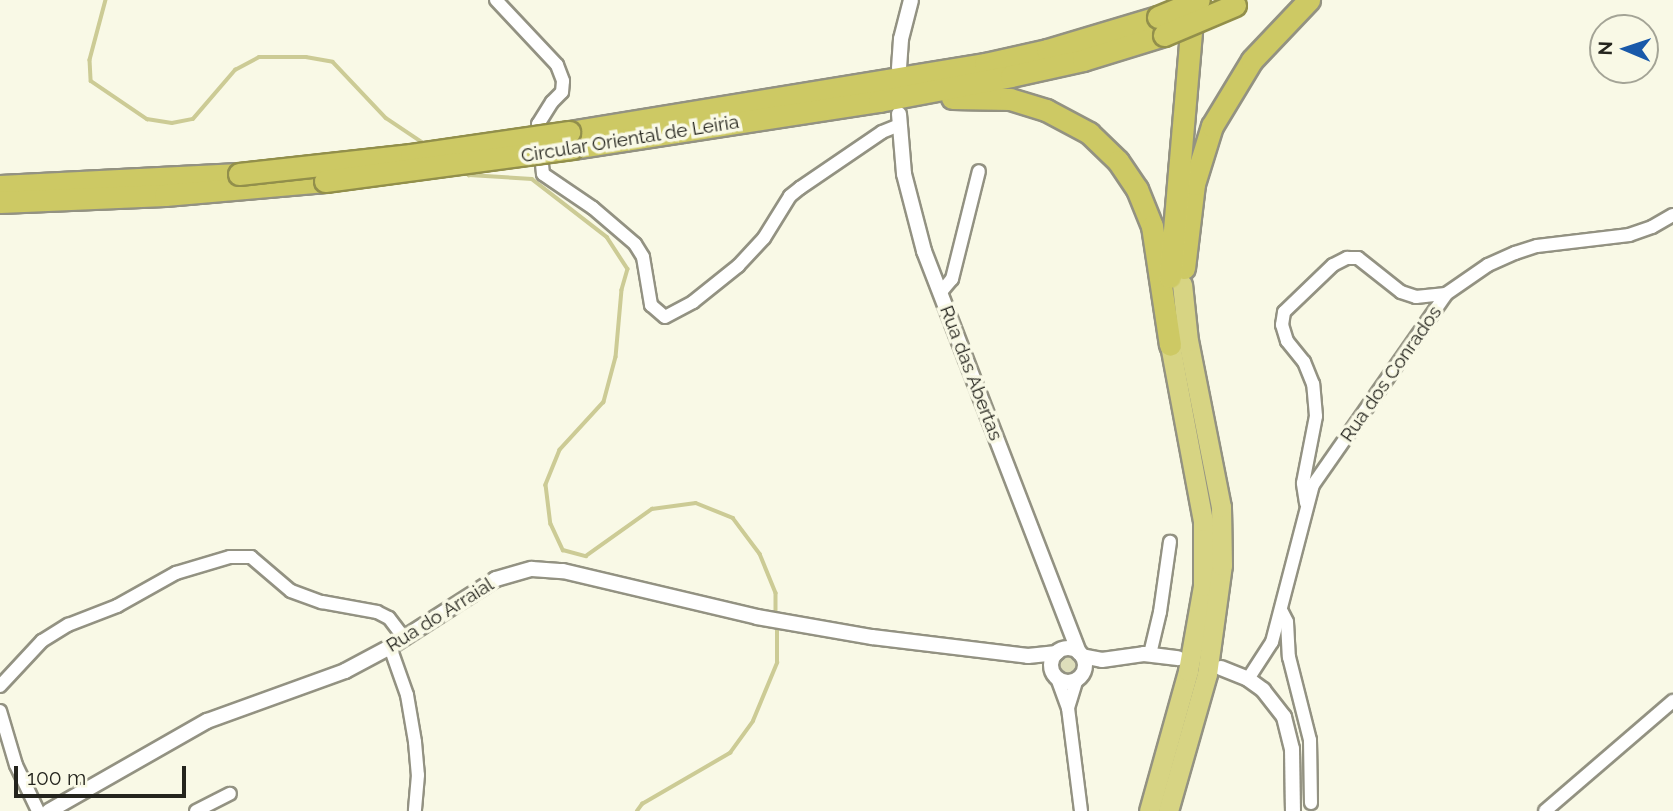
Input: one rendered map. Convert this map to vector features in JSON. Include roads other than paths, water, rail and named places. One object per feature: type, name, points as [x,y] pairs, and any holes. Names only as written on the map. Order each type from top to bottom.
[{"type":"highway","name":"Circular Oriental de Leiria","points":[[571,140],[985,64],[1161,26],[1196,0]]},
{"type":"highway","points":[[1170,345],[1173,214],[1196,0]]},
{"type":"highway","points":[[1168,811],[1207,674],[1222,565],[1221,507],[1188,341],[1180,256],[1205,0]]},
{"type":"highway","points":[[1182,284],[1194,184],[1212,126],[1251,60],[1308,0]]},
{"type":"highway","name":"Circular Oriental de Leiria","points":[[0,202],[239,182],[411,155],[571,140],[879,101],[1043,69],[1161,26],[1241,3]]},
{"type":"highway","points":[[879,101],[904,104],[958,97],[1010,99],[1057,114],[1089,133],[1118,161],[1146,207],[1152,226],[1170,345],[1203,521],[1203,586],[1195,644],[1149,811]]},
{"type":"highway","name":"Circular Oriental de Leiria","points":[[0,186],[239,182]]},
{"type":"street","points":[[496,0],[557,65],[563,81],[562,92],[538,124],[543,174],[593,208],[635,244],[643,257],[651,305],[665,317],[693,302],[738,266],[764,238],[790,196],[899,119]]},
{"type":"street","points":[[899,68],[901,39],[911,0]]},
{"type":"street","name":"Rua das Abertas","points":[[899,119],[902,166],[912,211],[1081,664]]},
{"type":"street","points":[[941,292],[952,279],[979,171]]},
{"type":"street","name":"Rua dos Conrados","points":[[1248,679],[1272,642],[1306,503],[1313,485],[1446,294],[1488,265],[1515,253],[1537,246],[1629,234],[1652,228],[1673,215]]},
{"type":"street","points":[[1306,503],[1303,483],[1316,416],[1313,384],[1304,362],[1287,341],[1282,325],[1284,312],[1333,265],[1348,258],[1358,258],[1401,292],[1416,297],[1446,294]]},
{"type":"street","points":[[1150,654],[1160,612],[1170,542]]},
{"type":"street","points":[[0,686],[42,641],[68,625],[117,606],[176,573],[230,557],[251,557],[291,591],[322,602],[377,612],[388,618],[404,638]]},
{"type":"street","name":"Rua do Arraial","points":[[52,810],[207,722],[326,680],[390,647],[496,579],[532,569],[563,571],[757,617],[883,639],[1028,656],[1060,651]]},
{"type":"street","points":[[1281,610],[1287,622],[1289,657],[1310,740],[1311,803]]},
{"type":"street","points":[[1069,626],[1060,651],[1051,664],[1068,708],[1081,811]]},
{"type":"street","points":[[390,647],[407,695],[415,742],[418,775],[415,811]]},
{"type":"street","points":[[1060,651],[1081,664]]},
{"type":"street","points":[[1055,676],[1066,682],[1081,664],[1102,660],[1150,654],[1178,658]]},
{"type":"street","name":"Rua do Arraial","points":[[1028,656],[1055,676]]},
{"type":"street","points":[[1068,708],[1081,664]]},
{"type":"street","points":[[1221,668],[1248,679],[1270,697],[1287,723],[1293,749],[1293,811]]},
{"type":"street","points":[[1545,811],[1673,701]]},
{"type":"street","points":[[0,711],[16,765],[38,811]]},
{"type":"street","points":[[196,811],[230,794]]},
{"type":"waterway","points":[[106,0],[90,60],[91,81],[147,119],[172,123],[193,119],[235,70],[259,57],[306,57],[333,62],[386,118],[425,144]]},
{"type":"waterway","points":[[463,170],[469,175],[532,179],[607,237],[628,269],[622,290],[616,357],[604,402],[560,450],[546,485],[551,524],[563,550],[586,556],[652,509],[696,503],[733,518],[760,554],[776,593],[776,617]]},
{"type":"waterway","points":[[637,811],[642,804],[730,753],[753,721],[777,663],[777,625]]}]
